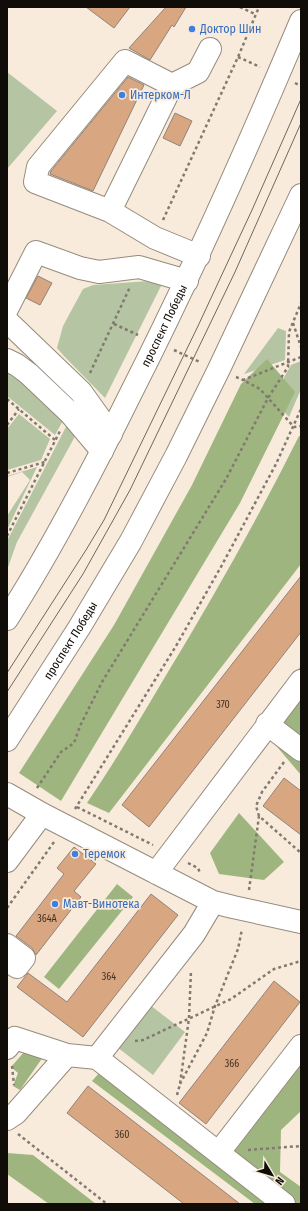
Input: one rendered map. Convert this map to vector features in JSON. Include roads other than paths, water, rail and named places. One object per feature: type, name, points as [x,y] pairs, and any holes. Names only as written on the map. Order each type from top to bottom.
[{"type":"main road","name":"проспект Победы","points":[[7,619],[38,571],[157,343],[199,256],[248,147],[301,21]]},
{"type":"main road","points":[[110,212],[172,84],[198,72],[210,49]]},
{"type":"main road","points":[[172,84],[125,61],[38,167],[35,182],[110,212],[155,238],[199,256]]},
{"type":"main road","name":"проспект Победы","points":[[7,740],[79,628],[131,541],[176,456],[219,369],[301,195]]},
{"type":"main road","points":[[7,309],[36,252],[80,268],[99,272],[140,267],[186,281]]},
{"type":"main road","points":[[7,321],[81,392],[106,442]]},
{"type":"main road","points":[[7,360],[17,365],[28,374],[106,442]]},
{"type":"main road","points":[[156,873],[267,724],[301,681]]},
{"type":"main road","points":[[267,724],[298,748]]},
{"type":"main road","points":[[7,861],[25,804],[213,902],[301,935]]},
{"type":"main road","points":[[97,1058],[194,934],[213,902]]},
{"type":"main road","points":[[241,913],[301,922]]},
{"type":"main road","points":[[7,945],[24,958],[17,967],[7,960]]},
{"type":"main road","points":[[9,1046],[15,1038],[67,1055],[97,1058],[284,1204]]},
{"type":"main road","points":[[219,1152],[301,1046]]},
{"type":"main road","points":[[13,1122],[67,1055]]},
{"type":"tram line","points":[[7,673],[104,520],[198,326],[252,210],[301,99]]},
{"type":"tram line","points":[[7,692],[83,574],[130,490],[235,272],[301,123]]},
{"type":"place","name":"Доктор Шин","points":[[192,29]]},
{"type":"place","name":"Интерком-Л","points":[[122,95]]},
{"type":"place","name":"Теремок","points":[[75,854]]},
{"type":"place","name":"Мавт-Винотека","points":[[55,904]]}]
